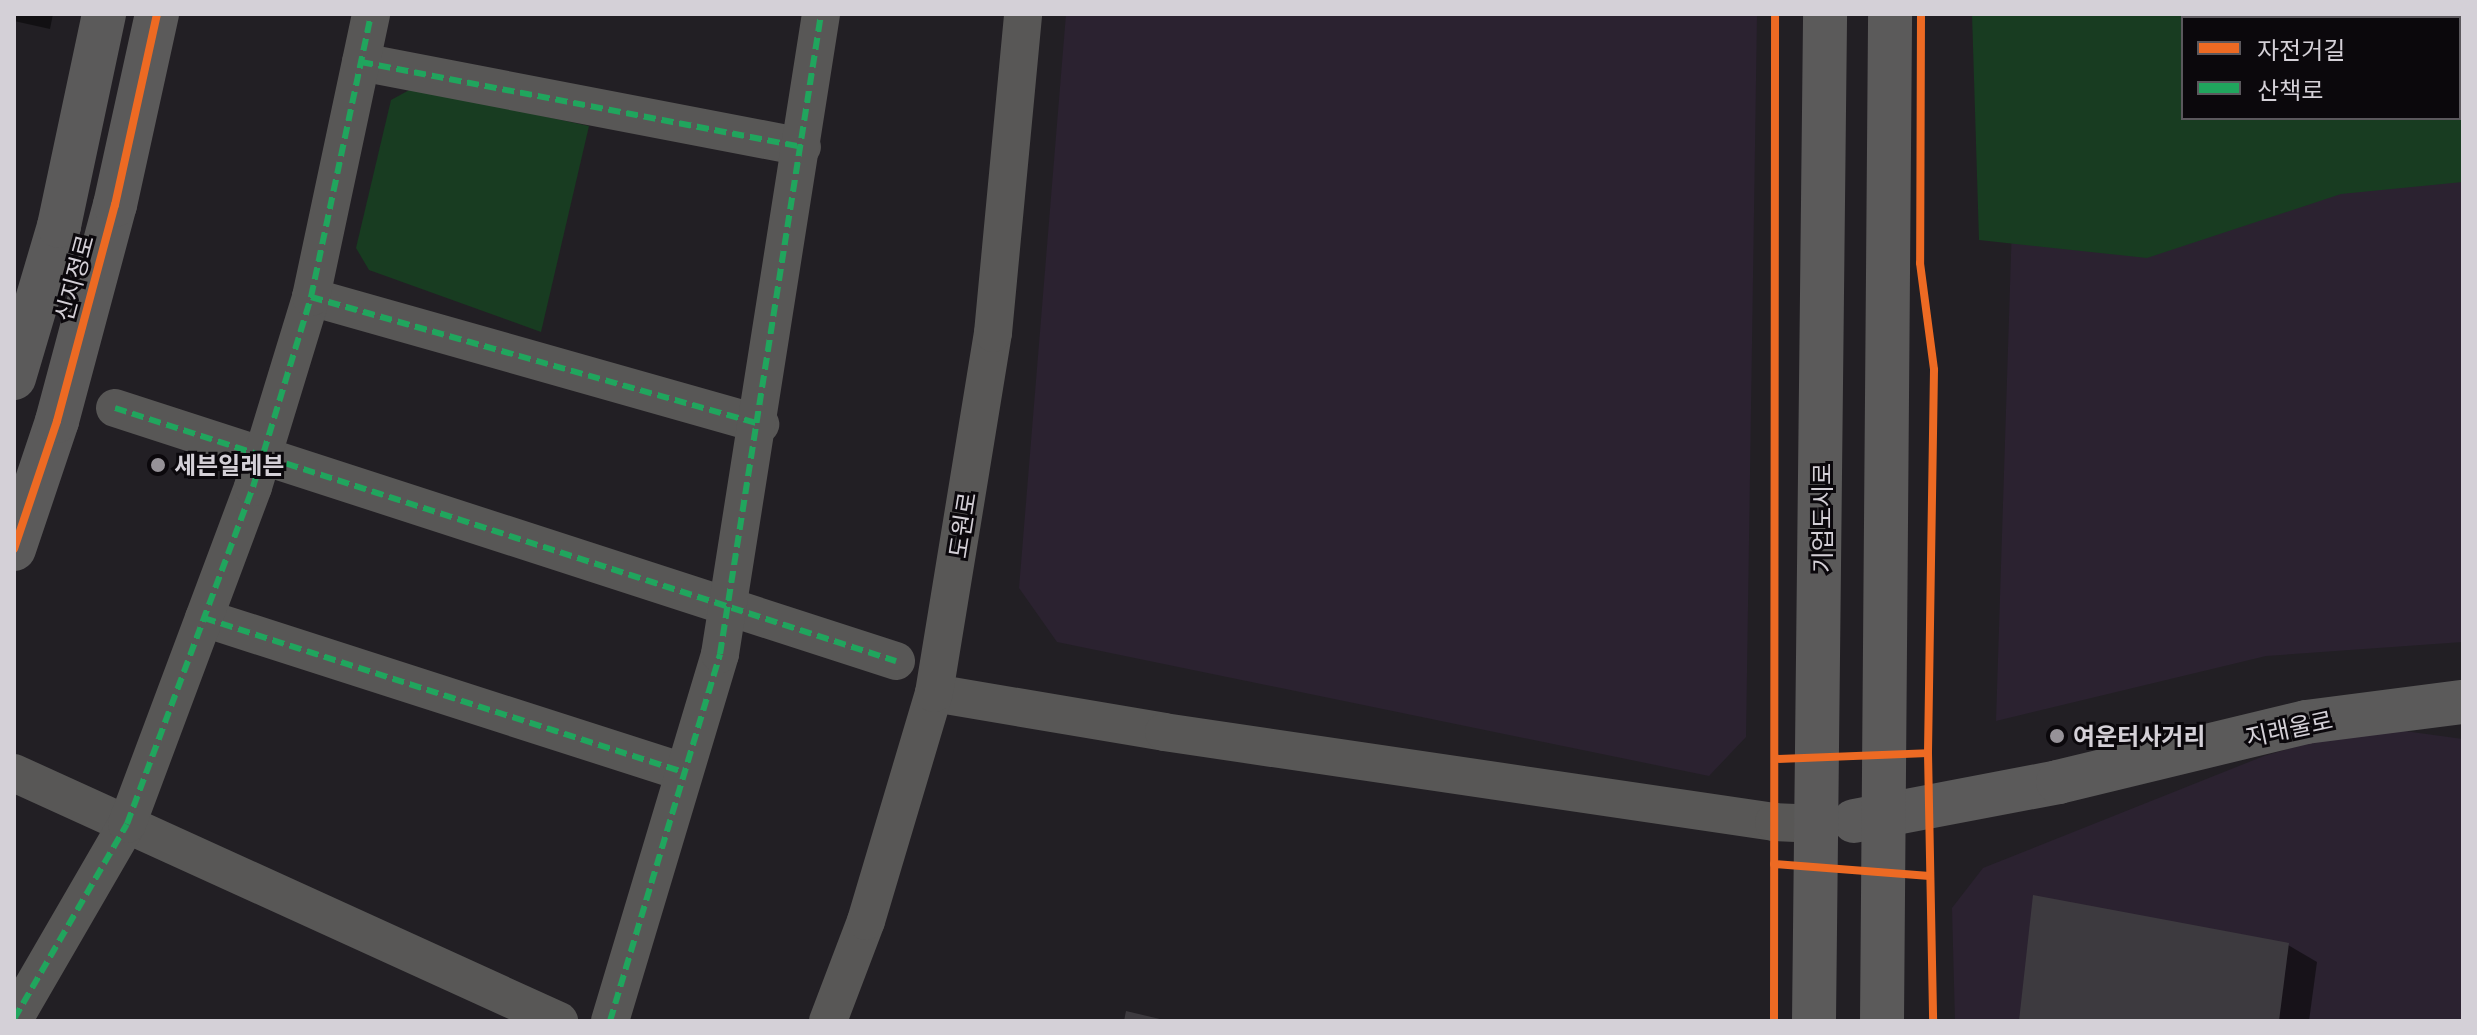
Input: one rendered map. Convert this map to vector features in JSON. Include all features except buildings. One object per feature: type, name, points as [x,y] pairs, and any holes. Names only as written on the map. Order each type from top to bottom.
[{"type":"street","points":[[14,378],[59,226],[104,14]]},
{"type":"street","name":"신지정로","points":[[14,549],[57,421],[115,205],[157,14]]},
{"type":"street","points":[[14,1019],[127,824],[259,471],[311,297],[371,14]]},
{"type":"street","points":[[610,1021],[720,654],[726,605],[746,512],[760,424],[821,14]]},
{"type":"street","name":"도원로","points":[[828,1021],[866,921],[934,693],[993,333],[1023,14]]},
{"type":"street","name":"기업도시로","points":[[1814,1021],[1820,824],[1825,14]]},
{"type":"street","points":[[1882,1021],[1890,14]]},
{"type":"street","points":[[361,62],[802,147]]},
{"type":"street","points":[[311,297],[760,424]]},
{"type":"street","points":[[115,408],[259,471],[726,605],[896,661]]},
{"type":"street","points":[[204,618],[683,772]]},
{"type":"street","points":[[934,693],[1211,739],[1774,822],[1820,824]]},
{"type":"street","name":"지래울로","points":[[1820,824],[1882,819],[2306,722],[2463,702]]},
{"type":"street","points":[[14,773],[559,1021]]},
{"type":"shaded area","points":[[1066,14],[1757,14],[1746,737],[1709,776],[1057,642],[1019,588]]},
{"type":"shaded area","points":[[2463,173],[2463,642],[2266,656],[1996,721],[2012,224]]},
{"type":"shaded area","points":[[2368,726],[2463,739],[2463,1021],[1955,1021],[1952,908],[1983,868],[2264,756]]},
{"type":"green space","points":[[1972,14],[2463,14],[2463,182],[2341,194],[2147,258],[1979,240]]},
{"type":"green space","points":[[413,88],[589,126],[541,332],[369,270],[356,248],[391,100]]},
{"type":"marked path","points":[[14,1019],[127,824],[253,487],[311,297],[371,14]]},
{"type":"marked path","points":[[610,1021],[720,654],[821,14]]},
{"type":"marked path","points":[[361,62],[802,147]]},
{"type":"marked path","points":[[311,297],[760,424]]},
{"type":"marked path","points":[[115,408],[896,661]]},
{"type":"marked path","points":[[204,618],[683,772]]},
{"type":"cycle path","points":[[14,549],[57,421],[115,205],[157,14]]},
{"type":"cycle path","points":[[1774,1021],[1775,14]]},
{"type":"cycle path","points":[[1921,14],[1920,263],[1934,370],[1928,753],[1933,1021]]},
{"type":"cycle path","points":[[1775,759],[1928,753]]},
{"type":"cycle path","points":[[1774,864],[1930,876]]},
{"type":"place","name":"세븐일레븐","points":[[158,465]]},
{"type":"place","name":"여운터사거리","points":[[2057,736]]}]
